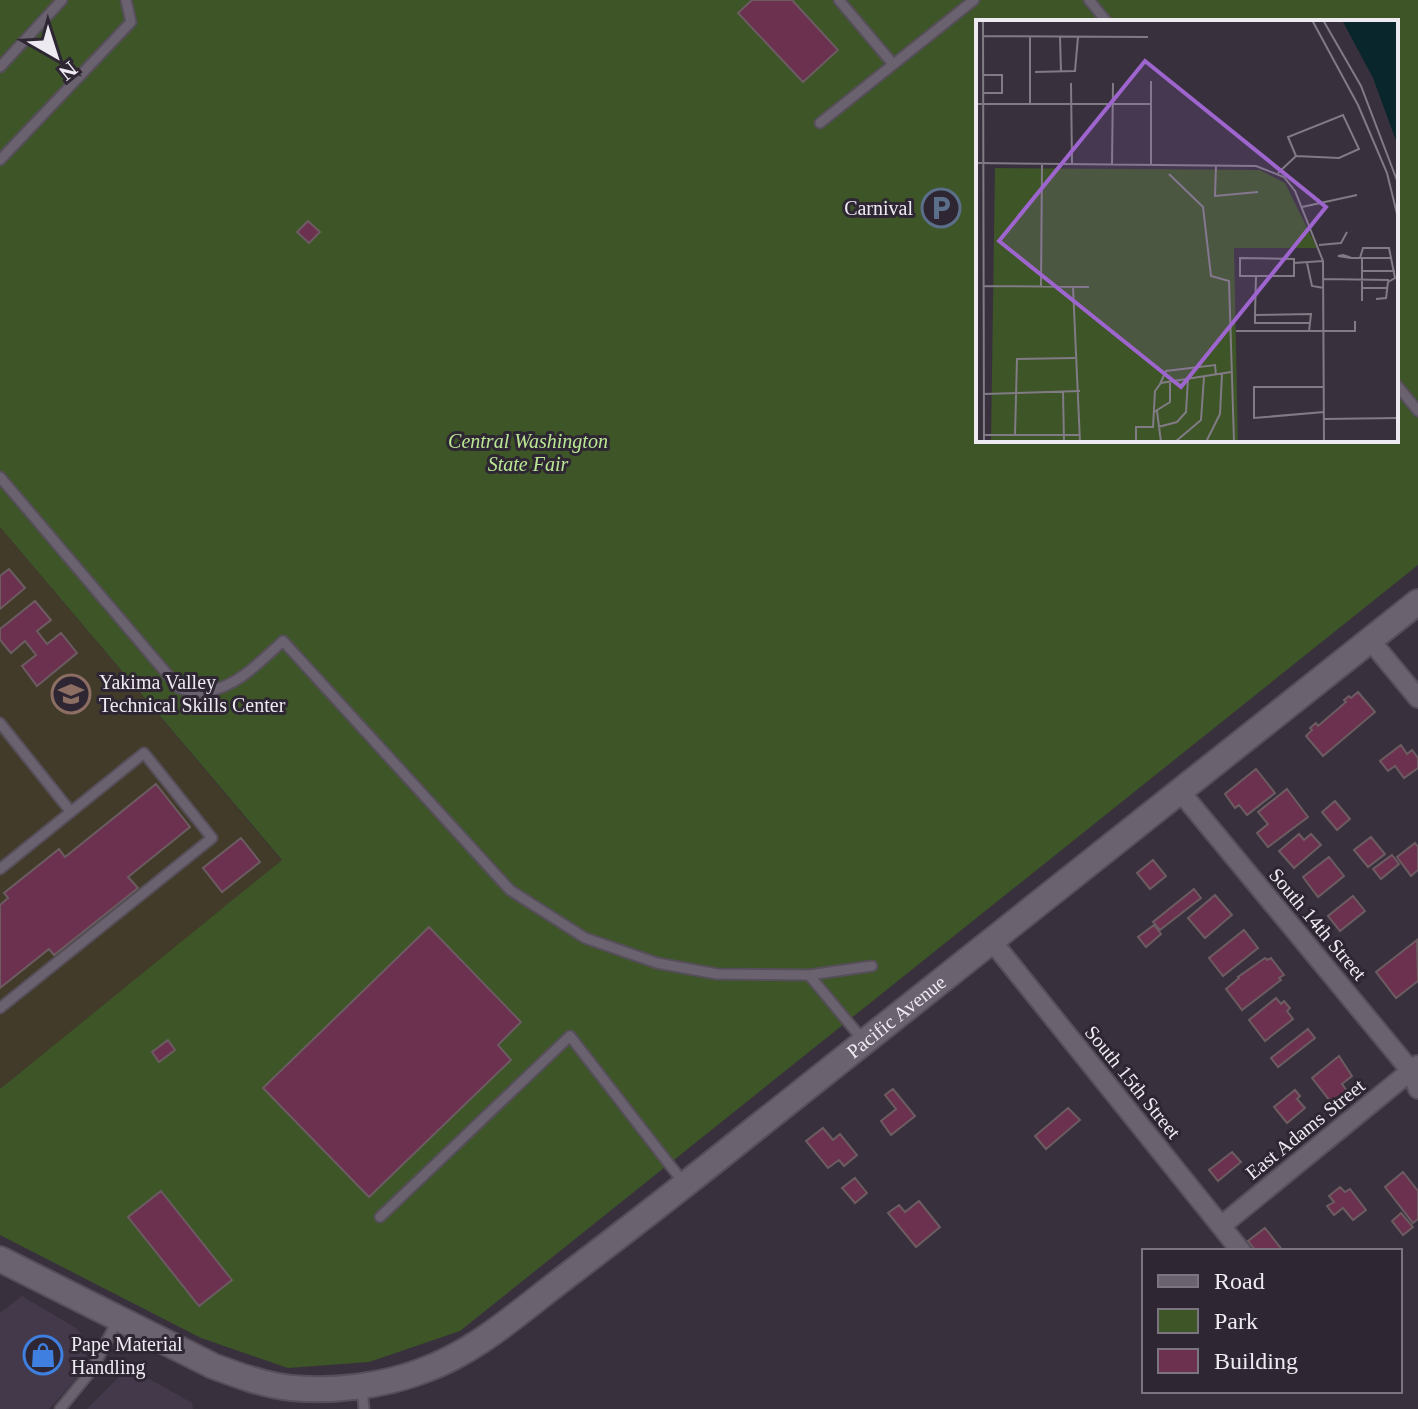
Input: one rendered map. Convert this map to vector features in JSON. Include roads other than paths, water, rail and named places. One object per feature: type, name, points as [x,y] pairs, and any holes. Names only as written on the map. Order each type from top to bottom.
[{"type":"street","name":"Pacific Avenue","points":[[0,1259],[213,1366],[238,1376],[290,1388],[359,1394],[449,1360],[492,1334],[685,1185],[1418,602]]},
{"type":"street","points":[[1370,640],[1418,698]]},
{"type":"street","name":"South 14th Street","points":[[1179,790],[1416,1075]]},
{"type":"street","name":"South 15th Street","points":[[991,940],[1239,1249]]},
{"type":"street","name":"East Adams Street","points":[[1221,1226],[1416,1075]]},
{"type":"lane","points":[[0,67],[62,0]]},
{"type":"lane","points":[[0,160],[131,22],[126,0]]},
{"type":"lane","points":[[839,0],[893,64]]},
{"type":"lane","points":[[820,123],[974,0]]},
{"type":"lane","points":[[1089,0],[1105,20]]},
{"type":"lane","points":[[1398,386],[1418,411]]},
{"type":"lane","points":[[0,477],[179,688],[202,693],[231,683],[283,641],[510,890],[585,938],[657,963],[717,974],[809,975],[872,966]]},
{"type":"lane","points":[[0,723],[71,812]]},
{"type":"lane","points":[[0,869],[144,753],[212,838],[0,1008]]},
{"type":"lane","points":[[809,975],[864,1042]]},
{"type":"lane","points":[[380,1217],[570,1036],[685,1185]]},
{"type":"lane","points":[[60,1409],[92,1370],[118,1319]]},
{"type":"place","name":"Carnival","points":[[941,208]]},
{"type":"place","name":"Yakima Valley Technical Skills Center","points":[[71,694]]},
{"type":"place","name":"Pape Material Handling","points":[[43,1355]]},
{"type":"park label","name":"Central Washington State Fair","points":[[528,452]]}]
